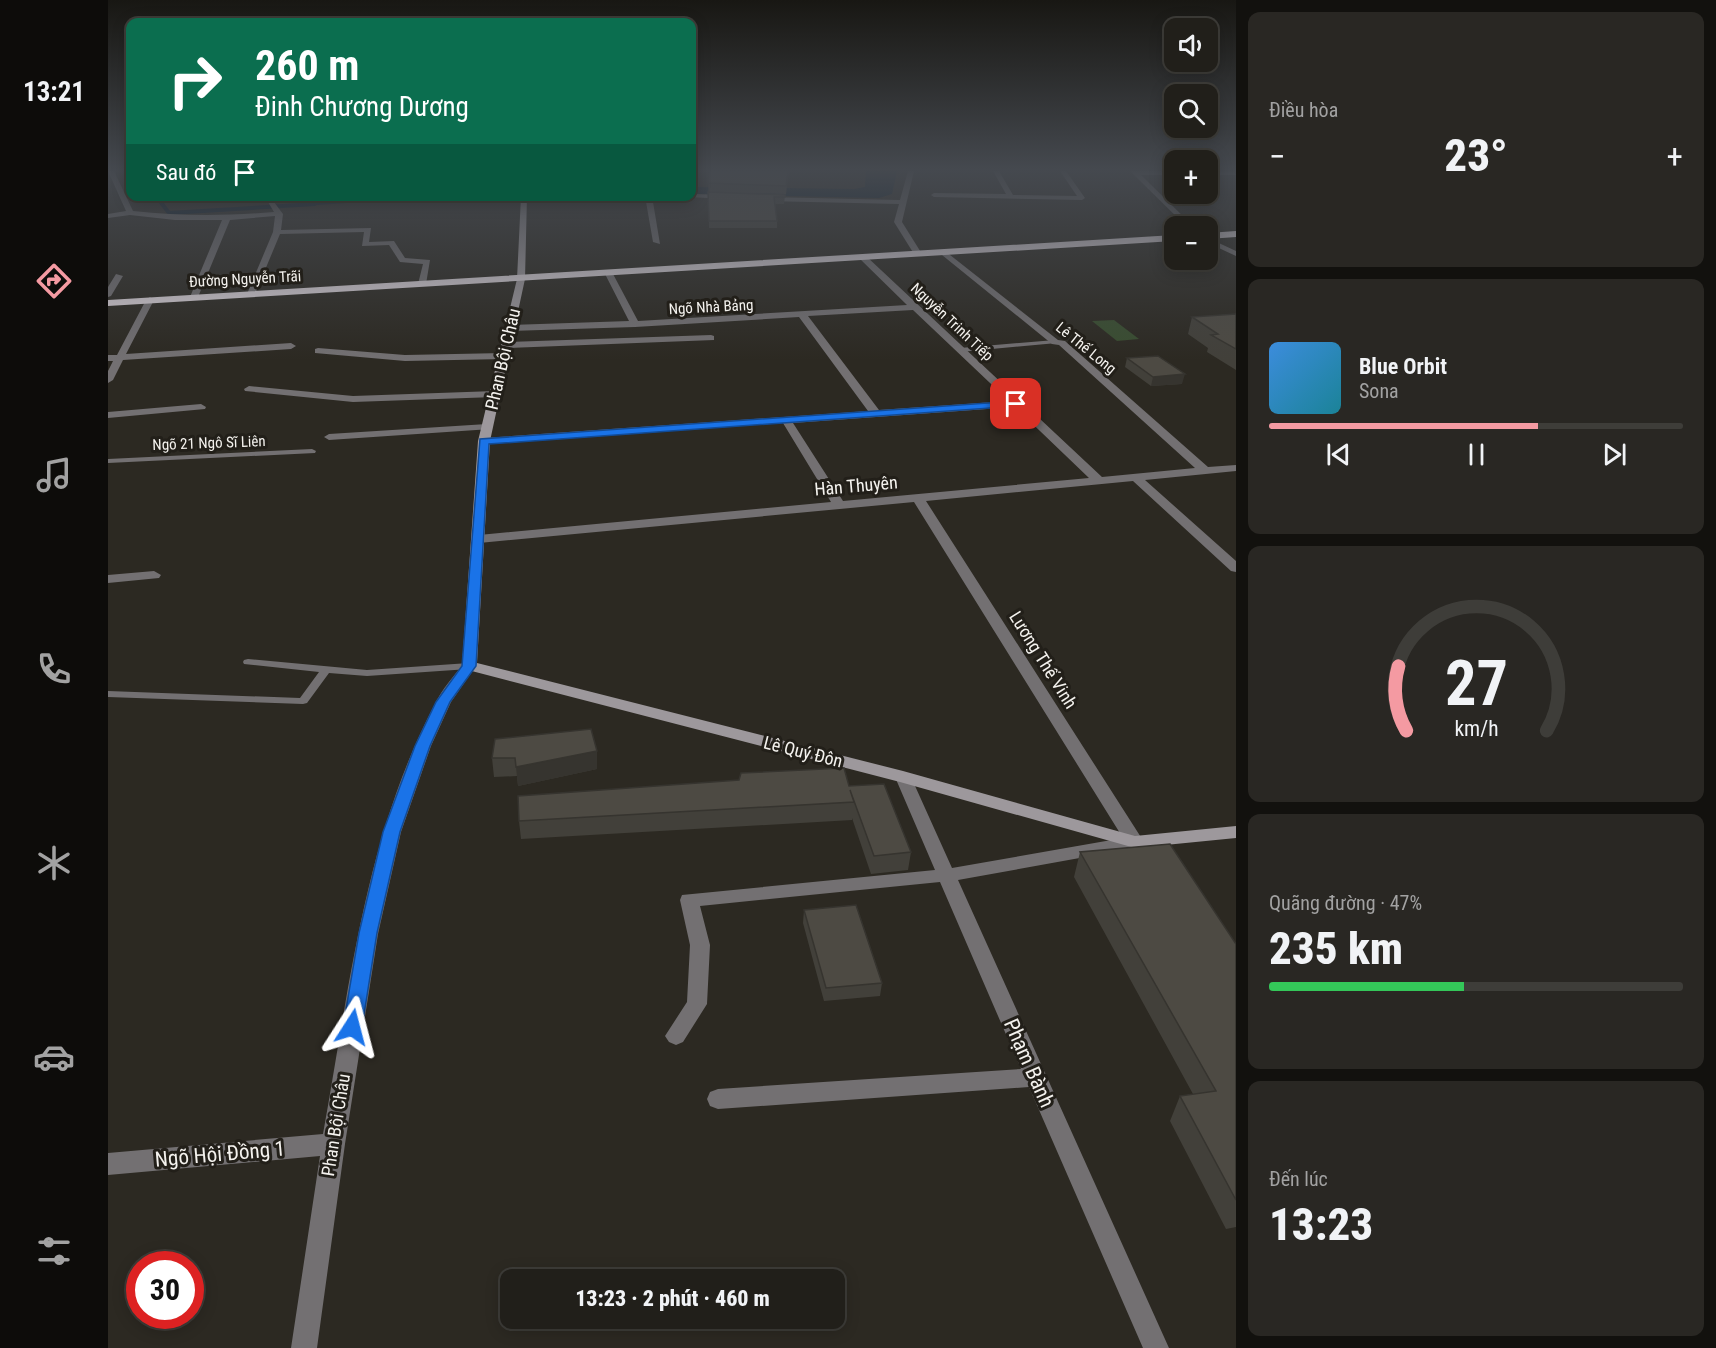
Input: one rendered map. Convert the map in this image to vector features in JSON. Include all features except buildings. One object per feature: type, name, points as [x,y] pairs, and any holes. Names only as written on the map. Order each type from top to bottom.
[{"type":"highway","points":[[1218,237],[1236,234]]},
{"type":"highway","name":"Đường Nguyễn Trãi","points":[[108,303],[1164,239]]},
{"type":"street","points":[[194,297],[220,234]]},
{"type":"street","points":[[250,294],[276,234]]},
{"type":"street","points":[[367,234],[365,244],[391,243],[403,260],[427,262],[422,284]]},
{"type":"street","name":"Phan Bội Châu","points":[[304,1348],[333,1144],[368,933],[392,832],[423,746],[443,702],[469,666],[484,441],[521,279],[523,234]]},
{"type":"street","points":[[655,234],[657,242]]},
{"type":"street","points":[[905,234],[918,254]]},
{"type":"street","points":[[1218,244],[1236,254]]},
{"type":"street","name":"Lê Thế Long","points":[[945,253],[1055,342],[1062,343],[1204,471]]},
{"type":"street","name":"Nguyễn Trinh Tiếp","points":[[863,258],[1099,481]]},
{"type":"street","points":[[609,274],[635,324]]},
{"type":"street","points":[[108,294],[119,276]]},
{"type":"street","points":[[108,380],[150,300]]},
{"type":"street","name":"Ngõ Nhà Bảng","points":[[510,328],[803,316],[913,307]]},
{"type":"street","points":[[803,316],[876,414]]},
{"type":"street","points":[[318,351],[405,358],[711,338]]},
{"type":"street","points":[[108,358],[291,346]]},
{"type":"street","points":[[249,388],[353,399],[495,394]]},
{"type":"street","points":[[484,441],[1016,404]]},
{"type":"street","points":[[108,415],[201,407]]},
{"type":"street","points":[[786,420],[840,505]]},
{"type":"street","points":[[329,437],[487,427]]},
{"type":"street","name":"Hàn Thuyên","points":[[479,539],[1236,468]]},
{"type":"street","points":[[1136,478],[1236,568]]},
{"type":"street","name":"Lương Thế Vinh","points":[[918,498],[1135,842]]},
{"type":"street","points":[[108,579],[154,575]]},
{"type":"street","name":"Lê Quý Đôn","points":[[469,666],[903,777],[1135,842]]},
{"type":"street","name":"Phạm Bành","points":[[903,777],[1156,1348]]},
{"type":"street","name":"Lê Quý Đôn","points":[[676,1036],[697,1004],[700,945],[689,900],[948,875],[1135,842],[1236,832]]},
{"type":"street","points":[[718,1099],[1035,1077]]},
{"type":"street","name":"Ngõ Hội Đồng 1","points":[[108,1164],[333,1144]]},
{"type":"lane","points":[[960,350],[1055,342]]},
{"type":"lane","name":"Ngõ 21 Ngô Sĩ Liên","points":[[108,461],[312,451]]},
{"type":"lane","points":[[248,662],[367,673],[469,666]]},
{"type":"lane","points":[[108,694],[303,701],[326,669]]},
{"type":"green space","points":[[1114,320],[1139,339],[1117,341],[1092,321]]},
{"type":"route","points":[[352,1027],[368,933],[392,832],[423,746],[443,702],[469,666],[484,441],[1016,404]]}]
